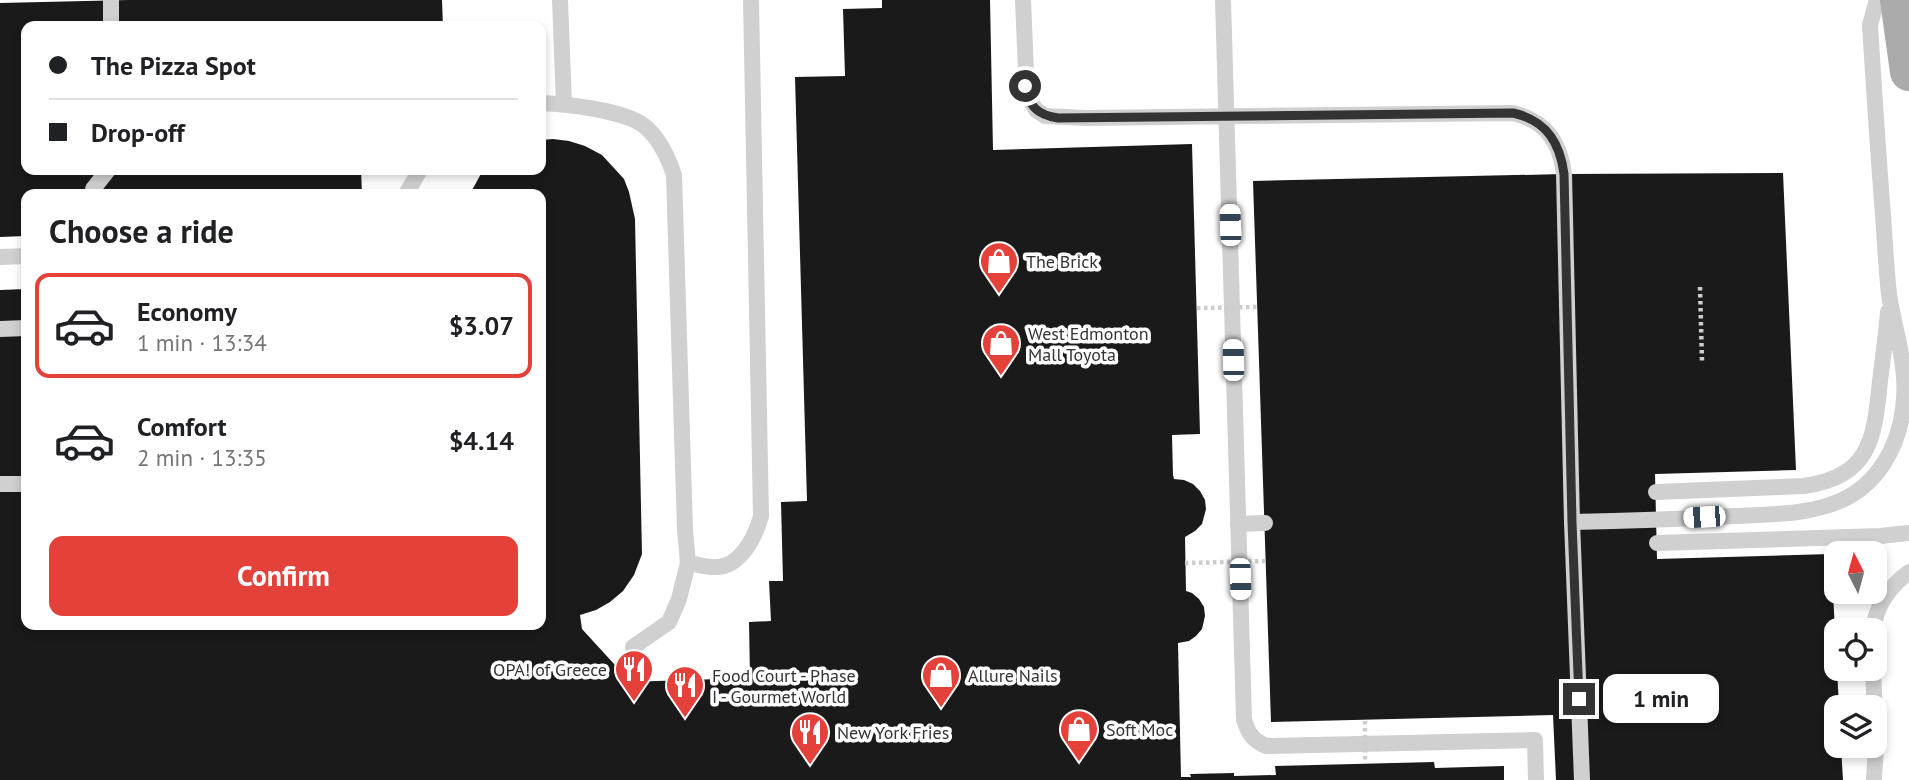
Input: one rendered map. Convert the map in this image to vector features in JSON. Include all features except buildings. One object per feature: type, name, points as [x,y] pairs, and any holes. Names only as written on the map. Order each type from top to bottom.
[{"type":"main road","points":[[1899,0],[1909,72]]},
{"type":"lane","points":[[111,0],[111,21]]},
{"type":"lane","points":[[560,0],[564,104]]},
{"type":"lane","points":[[688,563],[714,568],[730,565],[757,530],[761,516],[751,0]]},
{"type":"lane","points":[[1023,0],[1027,95],[1036,110],[1045,116],[1085,118],[1513,113],[1537,121],[1546,129],[1558,149],[1564,174],[1572,522],[1582,780]]},
{"type":"lane","points":[[1223,0],[1244,719],[1247,732],[1255,741],[1266,746],[1535,740],[1536,780]]},
{"type":"lane","points":[[1572,522],[1798,513],[1840,501],[1857,492],[1872,479],[1886,460],[1897,438],[1905,390],[1904,364],[1889,295],[1870,25],[1877,0]]},
{"type":"lane","points":[[546,103],[616,114],[642,124],[655,137],[668,157],[674,176],[684,516],[688,563],[679,599],[669,622],[633,647]]},
{"type":"lane","points":[[93,189],[104,175]]},
{"type":"lane","points":[[0,257],[21,256]]},
{"type":"lane","points":[[1656,492],[1821,484],[1855,465],[1866,450],[1877,417],[1889,295]]},
{"type":"lane","points":[[0,329],[21,328]]},
{"type":"lane","points":[[0,484],[21,484]]},
{"type":"lane","points":[[1238,524],[1265,523]]},
{"type":"lane","points":[[1657,543],[1909,533]]},
{"type":"lane","points":[[1874,618],[1882,600],[1894,584],[1909,572]]},
{"type":"lane","points":[[1874,681],[1876,744],[1874,780]]},
{"type":"path","points":[[1700,287],[1702,362]]},
{"type":"path","points":[[1197,308],[1257,307]]},
{"type":"path","points":[[1185,563],[1266,561]]},
{"type":"path","points":[[1364,721],[1365,763]]},
{"type":"place","name":"The Brick","points":[[999,295]]},
{"type":"place","name":"West Edmonton Mall Toyota","points":[[1001,377]]},
{"type":"place","name":"OPA! of Greece","points":[[634,703]]},
{"type":"place","name":"Allure Nails","points":[[941,709]]},
{"type":"place","name":"Food Court - Phase I - Gourmet World","points":[[685,719]]},
{"type":"place","name":"Soft Moc","points":[[1079,763]]},
{"type":"place","name":"New York Fries","points":[[810,766]]},
{"type":"route","points":[[1025,86],[1036,110],[1045,116],[1058,118],[1513,113],[1537,121],[1546,129],[1558,149],[1564,174],[1579,699]]}]
